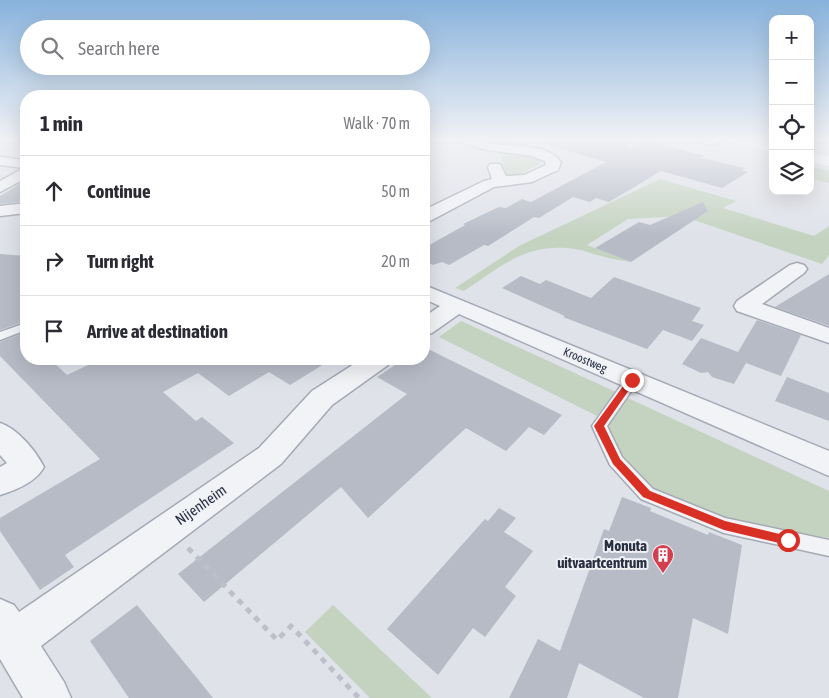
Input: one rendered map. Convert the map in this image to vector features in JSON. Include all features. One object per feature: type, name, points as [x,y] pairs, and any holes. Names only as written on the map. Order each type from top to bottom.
[{"type":"street","points":[[497,173],[500,181]]},
{"type":"street","points":[[430,214],[489,184],[500,181],[527,179],[541,173]]},
{"type":"street","points":[[0,186],[20,175]]},
{"type":"street","points":[[0,211],[20,209]]},
{"type":"street","points":[[797,269],[745,306],[829,336]]},
{"type":"street","name":"Kroostweg","points":[[430,294],[829,464]]},
{"type":"street","points":[[430,324],[457,306]]},
{"type":"street","name":"Nijenheim","points":[[48,698],[7,630],[168,528],[270,456],[322,398],[370,365]]},
{"type":"street","points":[[0,434],[28,466],[0,482]]},
{"type":"lane","points":[[0,336],[20,328]]},
{"type":"lane","points":[[632,380],[599,426],[616,462],[647,494],[724,526],[829,548]]},
{"type":"path","points":[[168,528],[277,640],[291,626],[358,698]]},
{"type":"green space","points":[[506,173],[523,173],[518,175],[507,175]]},
{"type":"green space","points":[[814,173],[829,173],[829,183],[814,179]]},
{"type":"green space","points":[[660,179],[736,201],[723,208],[814,236],[829,226],[829,255],[822,264],[682,216],[628,219],[587,245],[631,262],[608,258],[582,250],[542,249],[515,258],[464,291],[455,288],[519,246]]},
{"type":"green space","points":[[461,321],[616,392],[597,416],[439,337]]},
{"type":"green space","points":[[628,398],[829,491],[829,538],[784,531],[726,518],[650,488],[623,460],[608,425]]},
{"type":"green space","points":[[333,605],[432,698],[370,698],[305,632]]},
{"type":"building","points":[[586,173],[658,173],[609,202],[596,198],[590,202],[573,197],[539,218],[534,217],[488,246],[484,245],[449,265],[442,262],[433,265],[430,264],[430,245],[465,225],[463,224],[499,207],[506,208],[522,199],[531,202]]},
{"type":"building","points":[[667,173],[747,173],[722,188]]},
{"type":"building","points":[[20,184],[20,202],[0,204],[0,196]]},
{"type":"building","points":[[703,202],[708,211],[631,262],[595,248],[639,222],[650,225]]},
{"type":"building","points":[[0,254],[20,256],[20,323],[0,330]]},
{"type":"building","points":[[829,274],[829,326],[775,307]]},
{"type":"building","points":[[521,276],[540,284],[546,280],[591,298],[614,277],[701,308],[692,321],[704,325],[692,341],[663,330],[647,349],[563,317],[565,316],[502,288]]},
{"type":"building","points":[[757,320],[801,335],[781,376],[746,363],[734,384],[712,377],[708,372],[701,373],[682,364],[701,338],[738,352]]},
{"type":"building","points":[[20,334],[20,365],[56,365],[67,375],[88,365],[322,365],[290,385],[269,372],[229,396],[198,373],[163,392],[196,421],[202,417],[234,443],[65,555],[74,567],[40,590],[0,531],[0,518],[100,459],[0,356],[0,342]]},
{"type":"building","points":[[430,350],[562,415],[544,435],[529,427],[506,451],[466,428],[368,518],[341,487],[204,602],[178,574],[407,394],[377,377],[395,365],[430,365]]},
{"type":"building","points":[[787,377],[829,393],[829,421],[775,401]]},
{"type":"building","name":"Monuta uitvaartcentrum","points":[[622,497],[651,508],[650,511],[708,535],[709,532],[742,545],[728,634],[693,618],[678,698],[644,698],[579,663],[567,698],[509,698],[538,639],[560,651],[604,529],[609,531]]},
{"type":"building","points":[[499,508],[516,518],[504,532],[533,551],[505,587],[516,596],[485,637],[473,628],[438,675],[387,629],[485,519],[488,521]]},
{"type":"building","points":[[137,605],[213,698],[129,698],[90,641]]},
{"type":"place","name":"Monuta uitvaartcentrum","points":[[663,574]]},
{"type":"route","points":[[632,380],[599,426],[616,462],[647,494],[724,526],[788,540]]}]
